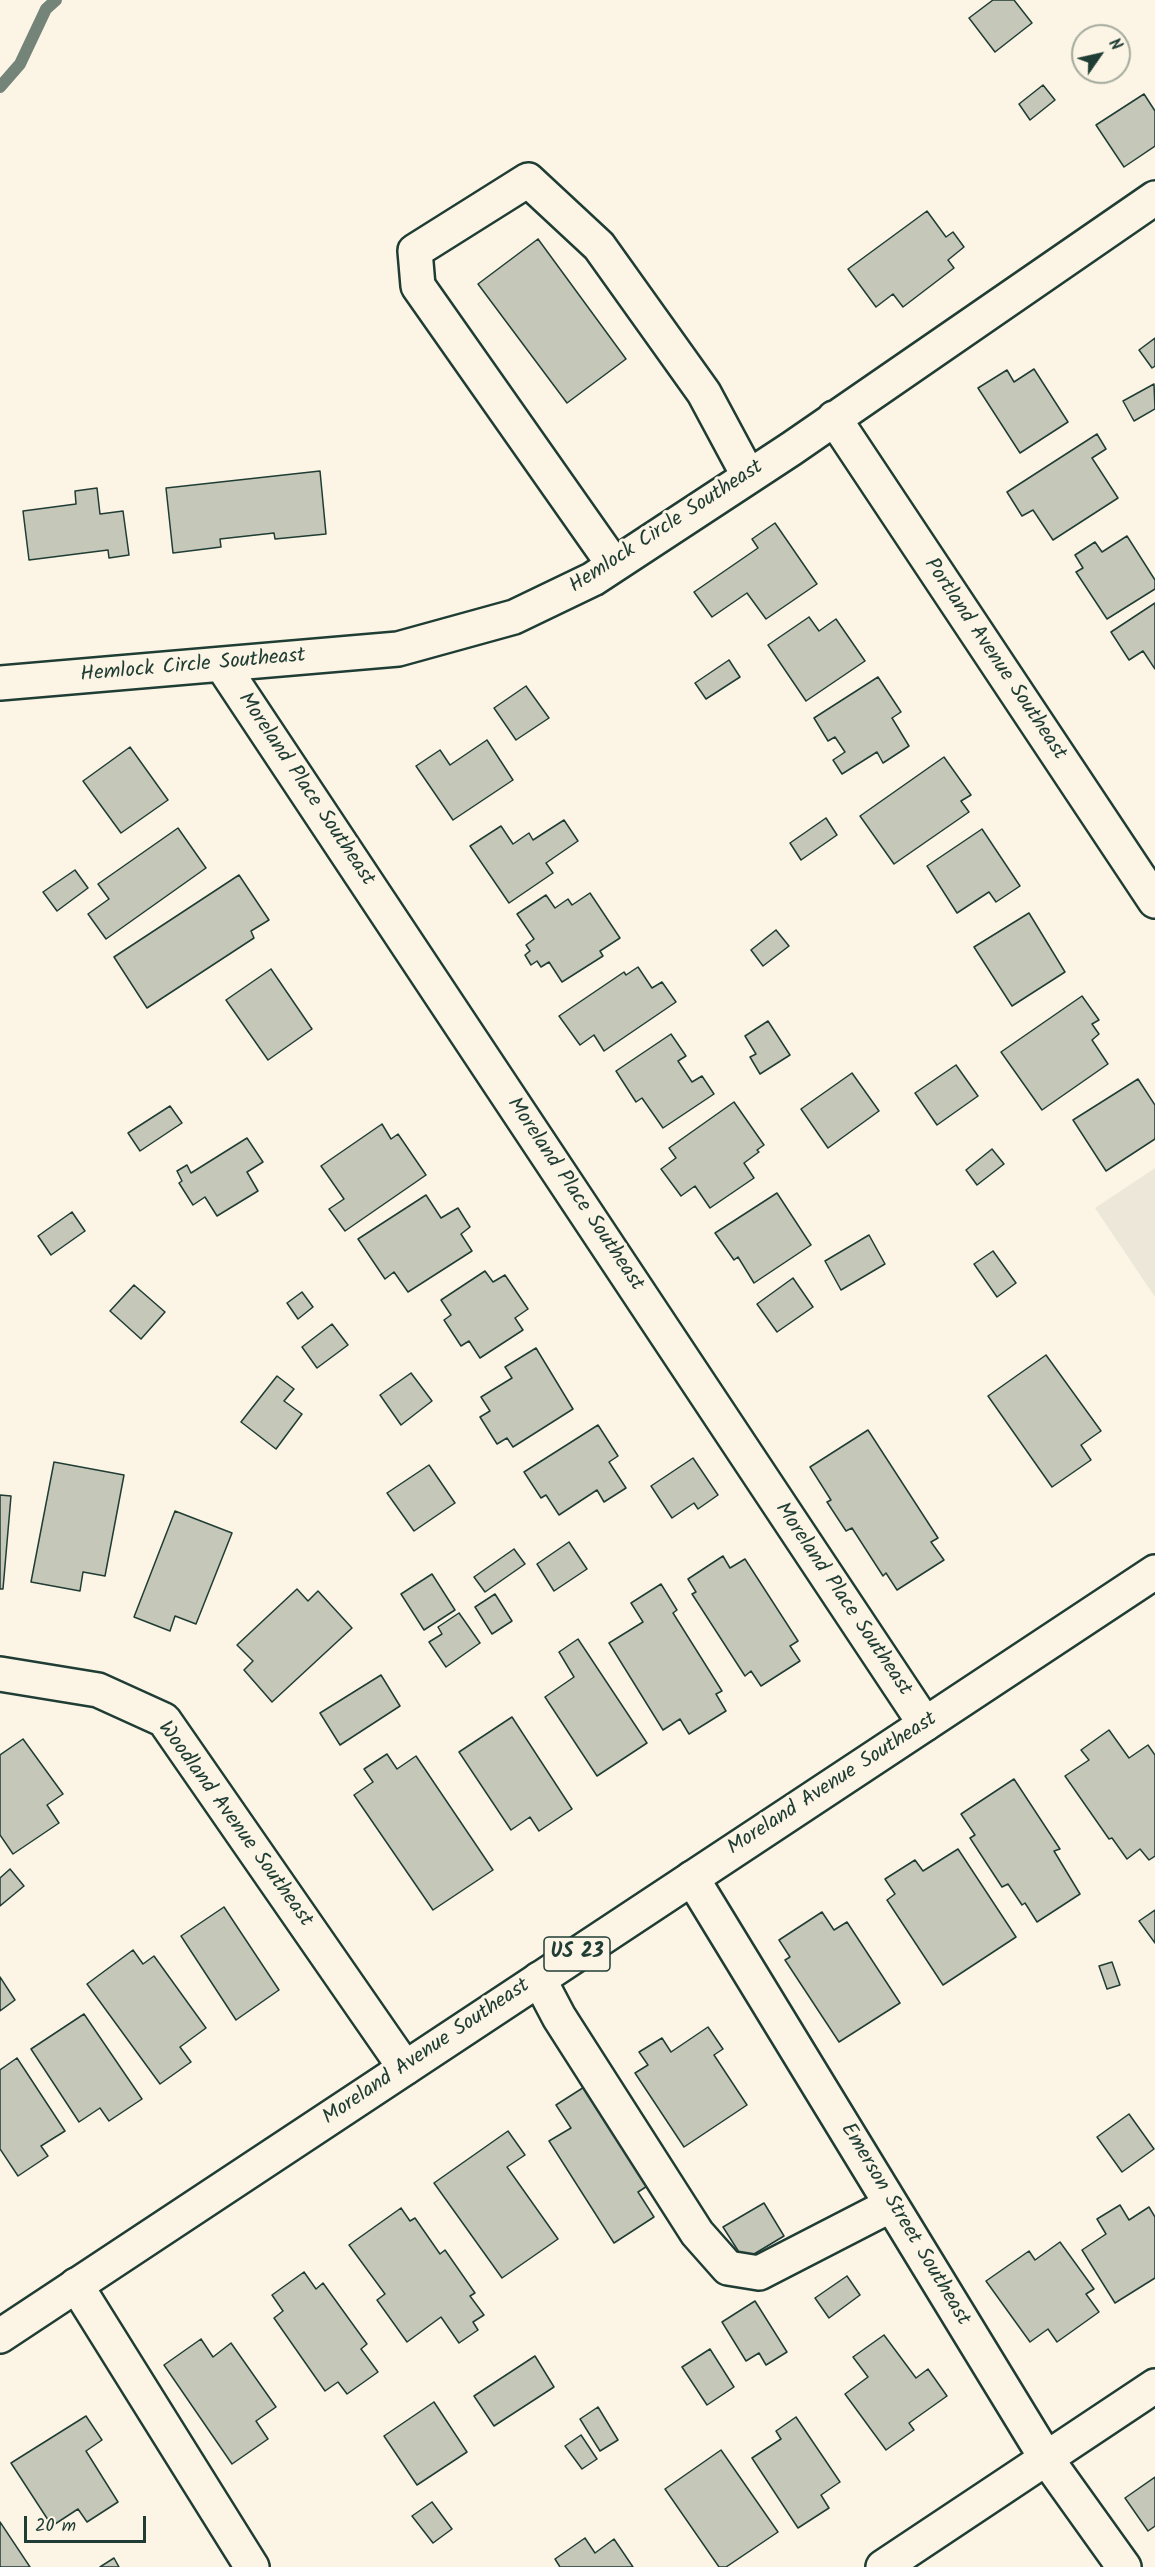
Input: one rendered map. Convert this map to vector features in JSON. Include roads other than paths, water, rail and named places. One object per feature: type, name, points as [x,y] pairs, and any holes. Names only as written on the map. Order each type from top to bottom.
[{"type":"main road","points":[[614,565],[418,286],[415,251],[528,180],[599,246],[704,393],[748,475]]},
{"type":"main road","name":"Hemlock Circle Southeast","points":[[0,683],[399,649],[514,618],[593,579],[834,418],[1155,198]]},
{"type":"main road","name":"Portland Avenue Southeast","points":[[834,418],[1155,901]]},
{"type":"main road","name":"Moreland Place Southeast","points":[[222,665],[925,1724]]},
{"type":"main road","name":"Moreland Avenue Southeast","points":[[0,2336],[1155,1572]]},
{"type":"main road","name":"Woodland Avenue Southeast","points":[[0,1674],[98,1690],[164,1720],[405,2068]]},
{"type":"main road","name":"Emerson Street Southeast","points":[[692,1878],[1046,2458],[1124,2567]]},
{"type":"main road","points":[[539,1979],[559,2017],[697,2233],[728,2268],[759,2273],[891,2205]]},
{"type":"main road","points":[[76,2285],[252,2567]]},
{"type":"main road","points":[[883,2567],[1155,2386]]},
{"type":"waterway","points":[[0,87],[20,64],[46,9],[56,0]]}]
